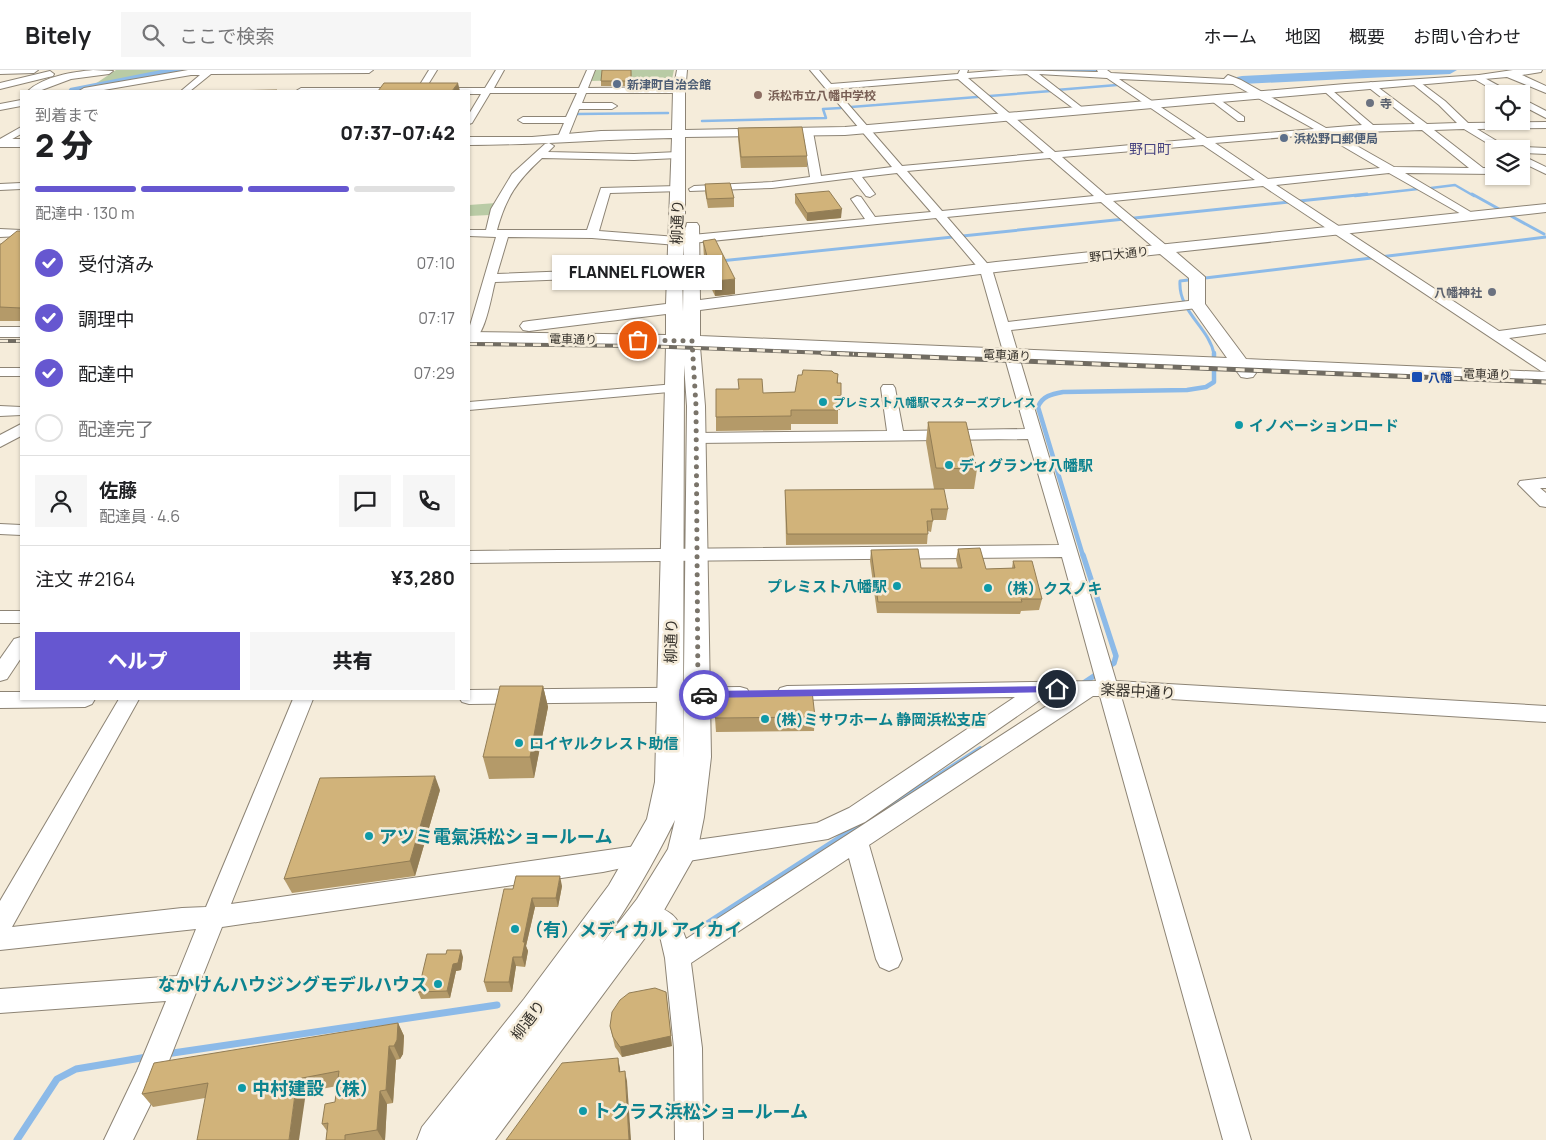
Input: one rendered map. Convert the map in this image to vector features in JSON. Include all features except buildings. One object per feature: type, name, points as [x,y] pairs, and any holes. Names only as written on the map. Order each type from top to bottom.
[{"type":"street","points":[[0,71],[66,70]]},
{"type":"street","points":[[0,86],[66,70]]},
{"type":"street","points":[[421,90],[433,70]]},
{"type":"street","points":[[470,119],[500,70]]},
{"type":"street","points":[[470,340],[491,278],[497,232],[497,209],[516,176],[559,139],[570,120],[591,70]]},
{"type":"street","name":"柳通り","points":[[683,141],[696,70]]},
{"type":"street","points":[[814,70],[986,269],[1033,434],[1070,552],[1101,680],[1237,1140]]},
{"type":"street","points":[[1212,70],[1226,74],[1470,216]]},
{"type":"street","points":[[470,141],[559,139],[601,135],[683,141],[865,130],[1371,85],[1480,78],[1510,72],[1537,70]]},
{"type":"street","points":[[81,89],[110,71]]},
{"type":"street","points":[[35,90],[64,78],[110,71]]},
{"type":"street","points":[[81,89],[210,71],[365,81],[414,90]]},
{"type":"street","points":[[186,90],[210,71]]},
{"type":"street","points":[[828,87],[963,73],[1029,71],[1104,73],[1238,82]]},
{"type":"street","points":[[1029,71],[1081,111]]},
{"type":"street","points":[[1510,72],[1546,85]]},
{"type":"street","points":[[1510,72],[1546,90]]},
{"type":"street","points":[[963,73],[961,77],[1197,277],[1197,304],[1245,370]]},
{"type":"street","points":[[1104,73],[1337,231],[1546,368]]},
{"type":"street","points":[[1480,78],[1492,85]]},
{"type":"street","points":[[470,90],[583,90],[681,80]]},
{"type":"street","name":"柳通り","points":[[435,1140],[547,996],[620,894],[661,819],[669,782],[670,695],[696,438],[684,347],[683,307],[686,189],[681,80]]},
{"type":"street","points":[[307,90],[365,81]]},
{"type":"street","points":[[1417,83],[1442,103],[1464,126],[1490,140]]},
{"type":"street","points":[[1371,85],[1478,170]]},
{"type":"street","points":[[1327,89],[1370,127]]},
{"type":"street","points":[[0,93],[14,93]]},
{"type":"street","points":[[1216,100],[1241,119]]},
{"type":"street","points":[[0,107],[20,103]]},
{"type":"street","points":[[576,106],[612,106]]},
{"type":"street","points":[[1530,106],[1546,115]]},
{"type":"street","points":[[523,120],[570,120]]},
{"type":"street","points":[[592,234],[605,190],[772,185],[854,174],[1321,130],[1370,127],[1546,125]]},
{"type":"street","points":[[0,143],[20,131]]},
{"type":"street","points":[[808,132],[816,179]]},
{"type":"street","points":[[539,155],[634,157],[683,141]]},
{"type":"street","points":[[0,143],[20,143]]},
{"type":"street","points":[[1530,151],[1546,152]]},
{"type":"street","points":[[1530,164],[1546,174]]},
{"type":"street","points":[[470,233],[592,234],[684,240],[1391,170],[1485,170]]},
{"type":"street","points":[[1530,172],[1546,174]]},
{"type":"street","points":[[854,174],[870,194]]},
{"type":"street","points":[[0,187],[20,186]]},
{"type":"street","points":[[856,199],[872,221]]},
{"type":"street","name":"野口大通り","points":[[470,340],[683,307],[986,269],[1546,208]]},
{"type":"street","points":[[0,234],[20,233]]},
{"type":"street","points":[[7,244],[20,234]]},
{"type":"street","name":"柳通り","points":[[683,307],[674,271],[684,240]]},
{"type":"street","points":[[491,278],[674,271]]},
{"type":"street","points":[[1002,327],[1197,304]]},
{"type":"street","points":[[1496,335],[1546,329]]},
{"type":"street","points":[[0,332],[20,332]]},
{"type":"street","name":"電車通り","points":[[470,340],[1245,370],[1546,377]]},
{"type":"street","points":[[0,346],[20,346]]},
{"type":"street","name":"柳通り","points":[[472,1140],[645,913],[666,882],[682,852],[690,817],[697,757],[698,695],[685,555],[675,388],[684,347]]},
{"type":"street","name":"電車通り","points":[[1245,370],[1546,389]]},
{"type":"street","points":[[0,372],[20,372]]},
{"type":"street","points":[[470,406],[675,388]]},
{"type":"street","points":[[888,388],[896,436]]},
{"type":"street","points":[[0,411],[20,411]]},
{"type":"street","points":[[0,442],[20,430]]},
{"type":"street","points":[[696,438],[1033,434]]},
{"type":"street","points":[[1546,483],[1526,484],[1546,502]]},
{"type":"street","points":[[0,529],[20,530]]},
{"type":"street","points":[[470,557],[1070,552]]},
{"type":"street","points":[[0,617],[20,617]]},
{"type":"street","points":[[0,674],[20,645]]},
{"type":"street","points":[[678,958],[1101,680]]},
{"type":"street","name":"楽器中通り","points":[[470,697],[1042,689],[1101,680],[1546,714]]},
{"type":"street","points":[[682,852],[820,832],[857,815],[1042,689]]},
{"type":"street","points":[[0,700],[20,700]]},
{"type":"street","points":[[0,924],[128,700]]},
{"type":"street","points":[[118,1140],[147,1081],[303,700]]},
{"type":"street","points":[[856,841],[889,959]]},
{"type":"street","points":[[0,939],[213,918],[643,855]]},
{"type":"street","points":[[645,913],[668,925],[678,958],[688,1038],[689,1140]]},
{"type":"street","points":[[0,1001],[184,988]]},
{"type":"green space","points":[[116,70],[178,70],[89,88]]},
{"type":"green space","points":[[594,70],[674,70],[672,79],[590,81]]},
{"type":"green space","points":[[496,203],[490,215],[470,216],[470,205]]},
{"type":"waterway","points":[[80,90],[172,72],[198,70]]},
{"type":"waterway","points":[[1040,70],[1098,73]]},
{"type":"waterway","points":[[1242,80],[1450,70]]},
{"type":"waterway","points":[[1056,90],[1117,85]]},
{"type":"waterway","points":[[851,107],[1051,91]]},
{"type":"waterway","points":[[702,121],[826,118],[823,109],[841,108]]},
{"type":"waterway","points":[[577,114],[668,113]]},
{"type":"waterway","points":[[1431,188],[1455,185],[1474,196]]},
{"type":"waterway","points":[[1355,196],[1418,189]]},
{"type":"waterway","points":[[720,261],[1367,194]]},
{"type":"waterway","points":[[1472,194],[1499,209]]},
{"type":"waterway","points":[[1511,216],[1544,234]]},
{"type":"waterway","points":[[1214,354],[1211,344],[1184,302],[1180,281],[1546,237]]},
{"type":"waterway","points":[[1083,556],[1038,407],[1040,403],[1048,396],[1063,392],[1187,390],[1206,387],[1214,382],[1214,354]]},
{"type":"waterway","points":[[1083,555],[1116,656],[1114,663],[1107,667]]},
{"type":"waterway","points":[[1082,684],[1100,672]]},
{"type":"waterway","points":[[879,814],[980,749]]},
{"type":"waterway","points":[[695,932],[881,812]]},
{"type":"waterway","points":[[166,1054],[497,1005]]},
{"type":"waterway","points":[[17,1140],[57,1079],[76,1069],[147,1057]]},
{"type":"railway","points":[[0,341],[20,341]]},
{"type":"railway","points":[[470,344],[643,346],[854,354]]},
{"type":"railway","points":[[822,353],[1546,382]]},
{"type":"way so far","points":[[638,340],[692,341],[696,406],[698,695],[704,695]]},
{"type":"place","name":"新津町自治会館","points":[[617,84]]},
{"type":"place","name":"浜松市立八幡中学校","points":[[758,95]]},
{"type":"place","name":"寺","points":[[1370,103]]},
{"type":"place","name":"浜松野口郵便局","points":[[1284,138]]},
{"type":"place","name":"八幡神社","points":[[1492,292]]},
{"type":"place","name":"FLANNEL FLOWER","points":[[638,340]]},
{"type":"place","name":"八幡","points":[[1417,377]]},
{"type":"place","name":"プレミスト八幡駅マスターズプレイス","points":[[823,402]]},
{"type":"place","name":"イノベーションロード","points":[[1239,425]]},
{"type":"place","name":"ディグランセ八幡駅","points":[[949,465]]},
{"type":"place","name":"プレミスト八幡駅","points":[[897,586]]},
{"type":"place","name":"（株）クスノキ","points":[[988,588]]},
{"type":"place","name":"(株)ミサワホーム 静岡浜松支店","points":[[765,719]]},
{"type":"place","name":"ロイヤルクレスト助信","points":[[519,743]]},
{"type":"place","name":"アツミ電氣浜松ショールーム","points":[[369,836]]},
{"type":"place","name":"（有）メディカル アイカイ","points":[[515,929]]},
{"type":"place","name":"なかけんハウジングモデルハウス","points":[[438,984]]},
{"type":"place","name":"中村建設（株）","points":[[242,1088]]},
{"type":"place","name":"トクラス浜松ショールーム","points":[[583,1111]]},
{"type":"district","name":"野口町","points":[[1150,148]]},
{"type":"route","points":[[704,695],[1057,689]]}]
